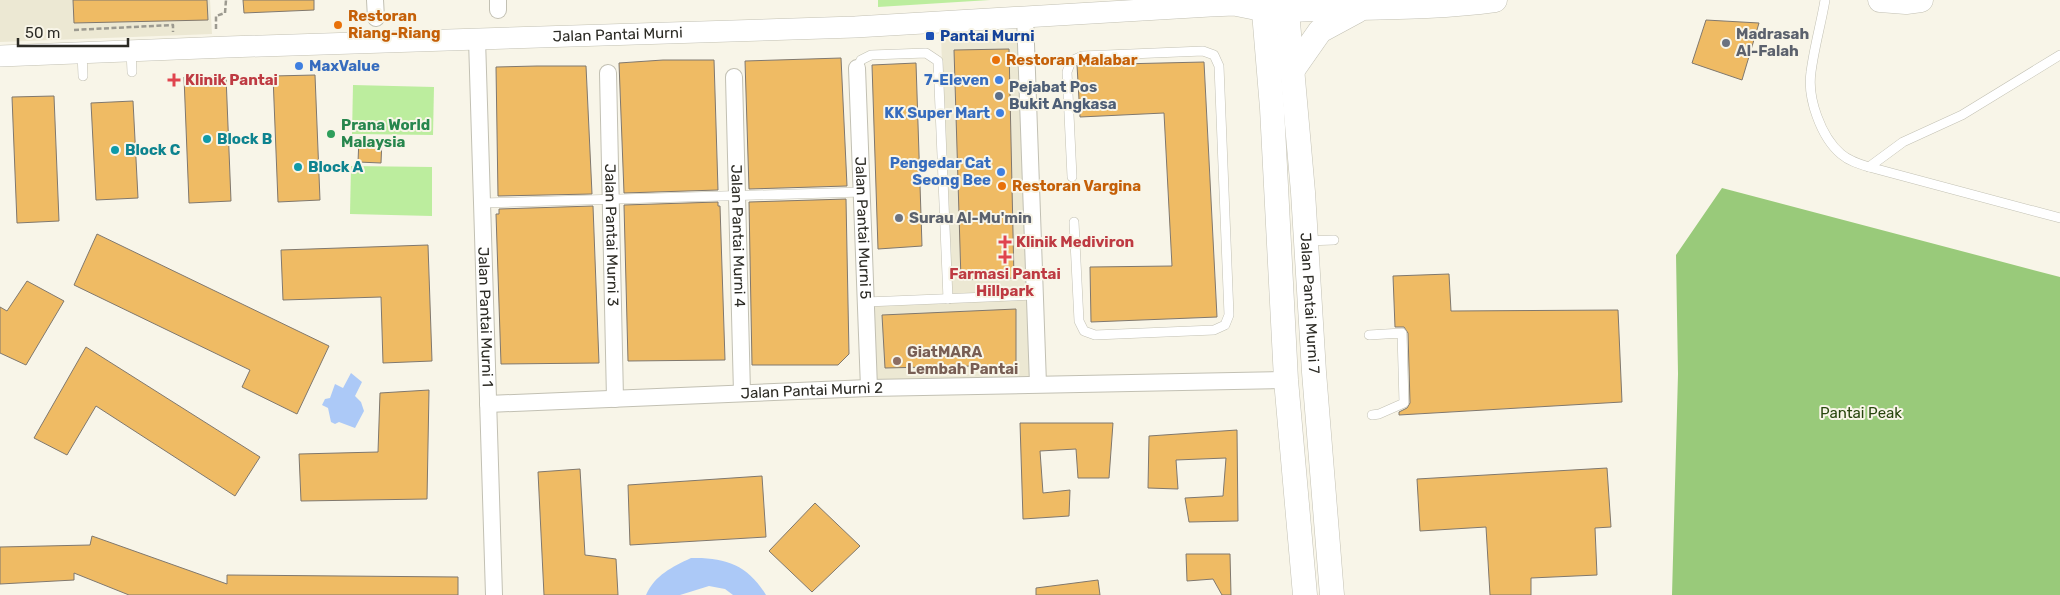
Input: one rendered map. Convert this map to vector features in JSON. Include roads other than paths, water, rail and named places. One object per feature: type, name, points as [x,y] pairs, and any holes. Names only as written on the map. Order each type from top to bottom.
[{"type":"main road","points":[[1263,4],[1364,8],[1455,6],[1495,0]]},
{"type":"main road","points":[[1880,0],[1911,1]]},
{"type":"main road","name":"Jalan Pantai Murni 7","points":[[1263,4],[1292,71],[1332,595]]},
{"type":"main road","name":"Jalan Pantai Murni 7","points":[[1263,4],[1286,380],[1305,595]]},
{"type":"main road","points":[[1292,71],[1320,31],[1339,19],[1364,8]]},
{"type":"street","points":[[375,0],[376,18]]},
{"type":"street","name":"Jalan Pantai Murni","points":[[0,56],[855,27],[1263,4]]},
{"type":"street","points":[[1025,16],[1038,384]]},
{"type":"street","name":"Jalan Pantai Murni 1","points":[[477,39],[494,595]]},
{"type":"street","name":"Jalan Pantai Murni 5","points":[[857,68],[869,388]]},
{"type":"street","name":"Jalan Pantai Murni 3","points":[[608,72],[616,399]]},
{"type":"street","name":"Jalan Pantai Murni 4","points":[[734,77],[742,394]]},
{"type":"street","name":"Jalan Pantai Murni 2","points":[[488,404],[869,388],[1286,380]]},
{"type":"lane","points":[[1825,0],[1810,75],[1813,98],[1819,120],[1830,143],[1856,164],[2060,218]]},
{"type":"lane","points":[[131,51],[132,72]]},
{"type":"lane","points":[[1072,176],[1067,72],[1071,61],[1082,56],[1119,54],[1203,51],[1214,55],[1219,66],[1229,315],[1225,326],[1214,330],[1095,335],[1084,331],[1079,321],[1074,222]]},
{"type":"lane","points":[[82,53],[83,76]]},
{"type":"lane","points":[[857,68],[861,60],[872,55],[926,53],[938,62],[948,299]]},
{"type":"lane","points":[[1869,167],[1903,142],[1962,114],[2060,55]]},
{"type":"lane","points":[[482,203],[862,192]]},
{"type":"lane","points":[[1306,241],[1334,240]]},
{"type":"lane","points":[[866,302],[1035,295]]},
{"type":"lane","points":[[1369,335],[1402,333],[1404,403],[1379,414],[1372,415]]},
{"type":"water","points":[[351,373],[362,382],[355,396],[361,402],[364,411],[355,428],[339,422],[335,424],[331,422],[328,408],[322,405],[325,399],[330,398],[335,384],[343,388]]},
{"type":"water","points":[[691,558],[715,559],[734,565],[751,576],[766,595],[733,595],[725,589],[709,586],[680,595],[646,595],[659,577],[671,568]]},
{"type":"place","name":"Restoran Riang-Riang","points":[[338,25]]},
{"type":"place","name":"Pantai Murni","points":[[930,36]]},
{"type":"place","name":"Madrasah Al-Falah","points":[[1726,43]]},
{"type":"place","name":"Restoran Malabar","points":[[996,60]]},
{"type":"place","name":"MaxValue","points":[[299,66]]},
{"type":"place","name":"Klinik Pantai","points":[[174,80]]},
{"type":"place","name":"7-Eleven","points":[[999,80]]},
{"type":"place","name":"Pejabat Pos Bukit Angkasa","points":[[999,96]]},
{"type":"place","name":"KK Super Mart","points":[[1000,113]]},
{"type":"place","name":"Prana World Malaysia","points":[[331,134]]},
{"type":"place","name":"Block B","points":[[207,139]]},
{"type":"place","name":"Block C","points":[[115,150]]},
{"type":"place","name":"Block A","points":[[298,167]]},
{"type":"place","name":"Pengedar Cat Seong Bee","points":[[1001,172]]},
{"type":"place","name":"Restoran Vargina","points":[[1002,186]]},
{"type":"place","name":"Surau Al-Mu'min","points":[[899,218]]},
{"type":"place","name":"Klinik Mediviron","points":[[1005,242]]},
{"type":"place","name":"Farmasi Pantai Hillpark","points":[[1005,257]]},
{"type":"place","name":"GiatMARA Lembah Pantai","points":[[897,361]]},
{"type":"park label","name":"Pantai Peak","points":[[1861,413]]}]
